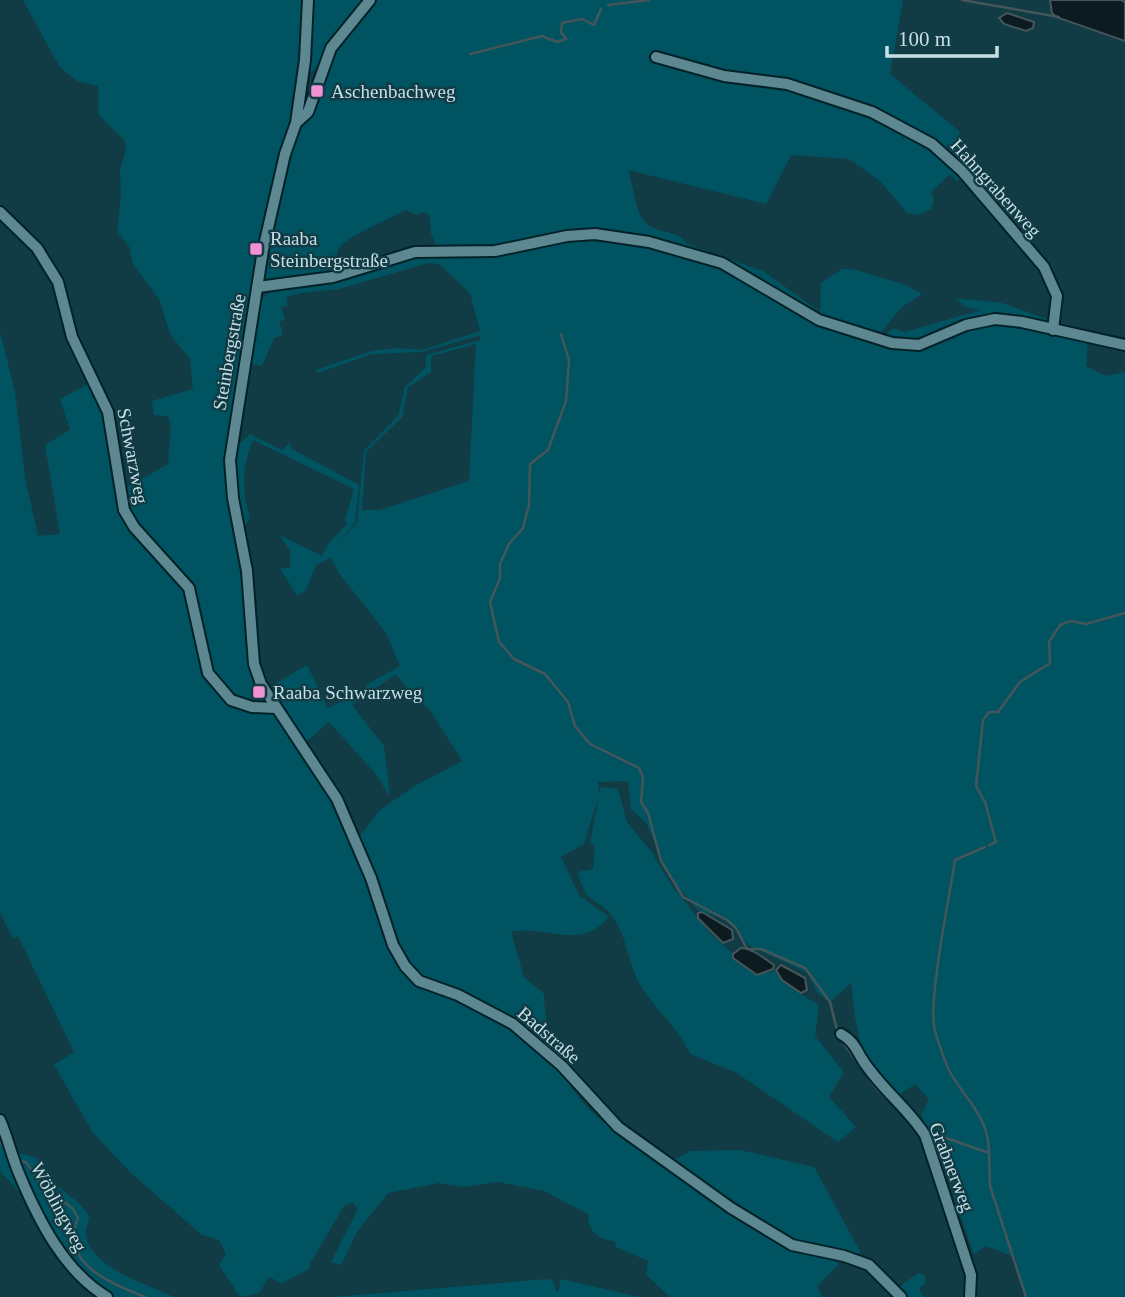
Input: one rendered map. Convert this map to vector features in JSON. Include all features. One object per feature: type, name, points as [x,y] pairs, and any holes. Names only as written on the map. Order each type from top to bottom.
[{"type":"street","name":"Steinbergstraße","points":[[276,708],[261,684],[254,664],[247,571],[230,478],[233,433],[262,250],[285,154],[296,123],[305,60],[308,0]]},
{"type":"street","points":[[296,123],[308,112],[331,48],[370,0]]},
{"type":"street","name":"Hahngrabenweg","points":[[656,57],[724,76],[787,85],[872,112],[932,144],[962,171],[1044,267],[1056,296],[1053,330]]},
{"type":"street","name":"Schwarzweg","points":[[0,212],[37,248],[58,282],[72,337],[111,421],[124,510],[134,527],[189,588],[208,673],[231,700],[252,707],[276,708]]},
{"type":"street","points":[[258,287],[333,277],[415,253],[495,251],[566,236],[595,234],[649,242],[722,262],[819,320],[892,343],[923,344],[966,325],[986,320],[1022,322],[1125,345]]},
{"type":"street","name":"Badstraße","points":[[276,708],[342,807],[372,878],[393,945],[413,976],[419,981],[480,1005],[513,1024],[562,1066],[618,1127],[731,1208],[792,1245],[844,1256],[869,1265],[901,1297]]},
{"type":"street","name":"Grabnerweg","points":[[841,1034],[854,1042],[879,1085],[916,1121],[925,1135],[968,1264],[971,1275],[970,1297]]},
{"type":"street","name":"Wöblingweg","points":[[0,1120],[17,1167],[66,1261],[85,1283],[107,1297]]},
{"type":"shaded area","points":[[23,0],[366,0],[293,97],[285,154],[230,433],[246,596],[266,701],[264,703],[241,702],[215,680],[194,596],[130,515],[122,490],[168,464],[171,427],[168,416],[154,415],[152,401],[193,389],[190,359],[170,334],[160,301],[133,264],[130,248],[117,231],[121,197],[120,169],[126,151],[124,140],[99,115],[98,86],[77,81],[59,66]]},
{"type":"shaded area","points":[[376,0],[903,0],[890,74],[959,131],[959,157],[948,159],[963,175],[957,181],[950,174],[931,192],[934,200],[931,209],[919,215],[907,213],[881,182],[849,159],[791,155],[766,204],[628,170],[638,209],[648,225],[678,236],[687,244],[763,271],[820,312],[821,283],[842,269],[852,269],[906,285],[922,294],[902,307],[878,336],[821,317],[733,264],[625,234],[494,248],[437,247],[431,234],[430,217],[425,212],[416,215],[406,210],[342,245],[337,255],[339,272],[258,287],[299,126],[334,50]]},
{"type":"shaded area","points":[[1050,0],[1125,2],[1125,41],[1056,17],[1052,13]]},
{"type":"shaded area","points":[[1007,13],[1034,22],[1033,28],[1026,31],[1004,24],[999,18]]},
{"type":"shaded area","points":[[577,237],[625,240],[712,262],[793,308],[898,347],[973,325],[1013,323],[1088,341],[1086,366],[1106,376],[1125,372],[1125,1297],[1025,1297],[1015,1257],[986,1246],[974,1254],[940,1156],[921,1115],[929,1099],[915,1084],[898,1096],[875,1074],[862,1046],[851,983],[830,1002],[817,992],[808,973],[748,945],[729,921],[698,910],[668,876],[647,824],[631,809],[628,781],[598,782],[599,793],[601,787],[618,789],[627,822],[651,851],[672,886],[711,934],[733,954],[733,958],[757,975],[776,970],[794,990],[819,1005],[815,1036],[844,1072],[829,1097],[856,1127],[838,1142],[735,1072],[690,1054],[680,1036],[642,988],[611,914],[585,892],[581,884],[578,872],[593,869],[595,845],[590,844],[599,795],[584,844],[561,857],[579,895],[609,917],[598,927],[574,935],[524,930],[511,932],[524,977],[544,994],[547,1026],[554,1053],[564,1076],[578,1096],[614,1131],[662,1166],[691,1151],[740,1150],[814,1167],[861,1253],[837,1259],[838,1265],[817,1286],[822,1297],[670,1297],[646,1275],[648,1261],[616,1247],[615,1241],[604,1239],[595,1233],[588,1214],[544,1191],[498,1182],[463,1187],[439,1183],[388,1193],[357,1232],[341,1265],[331,1262],[358,1209],[352,1202],[344,1206],[309,1269],[282,1283],[269,1277],[259,1293],[240,1297],[219,1265],[226,1254],[219,1240],[202,1235],[132,1174],[93,1133],[54,1065],[74,1052],[18,936],[13,939],[0,912],[0,332],[15,392],[25,477],[38,536],[60,534],[45,445],[70,430],[60,399],[92,382],[103,403],[122,511],[180,578],[220,693],[272,710],[327,788],[354,843],[380,810],[413,787],[462,761],[430,710],[411,694],[396,674],[352,705],[384,746],[390,796],[374,772],[329,722],[305,743],[268,688],[307,665],[328,708],[367,689],[366,685],[400,666],[386,633],[339,573],[331,558],[316,565],[306,590],[297,596],[280,568],[290,568],[290,550],[279,535],[322,556],[328,544],[348,523],[345,521],[354,489],[253,440],[244,479],[250,518],[243,528],[234,477],[235,449],[250,434],[282,450],[290,443],[292,449],[359,485],[355,522],[334,549],[357,522],[364,451],[398,416],[405,387],[426,367],[426,355],[480,340],[481,335],[421,352],[372,354],[317,373],[316,370],[371,351],[396,348],[422,350],[480,331],[470,293],[439,264],[428,263],[339,289],[286,297],[288,305],[281,307],[285,319],[279,322],[283,335],[274,338],[262,366],[251,364],[261,301],[267,294],[279,288],[416,255]],"holes":[[[476,344],[469,481],[379,510],[362,510],[366,452],[402,417],[408,387],[431,372],[431,356]]]},
{"type":"shaded area","points":[[955,298],[1002,303],[1052,321],[1048,324],[1014,317],[914,342],[884,336],[893,328],[905,332],[981,310],[966,307]]},
{"type":"shaded area","points":[[702,912],[732,930],[733,939],[723,943],[698,918],[698,913]]},
{"type":"shaded area","points":[[741,948],[763,957],[774,965],[773,969],[757,975],[733,958],[733,954]]},
{"type":"shaded area","points":[[781,965],[805,978],[807,990],[801,993],[782,980],[776,970]]},
{"type":"shaded area","points":[[0,1128],[8,1150],[37,1158],[51,1179],[85,1210],[89,1216],[86,1236],[99,1258],[136,1281],[174,1297],[113,1297],[97,1288],[48,1242],[22,1195],[0,1171]]},
{"type":"shaded area","points":[[918,1273],[925,1276],[925,1284],[919,1288],[923,1297],[905,1297],[900,1287]]},
{"type":"shaded area","points":[[547,1279],[553,1281],[556,1291],[559,1291],[560,1279],[640,1297],[334,1297]]},
{"type":"waterway","points":[[608,5],[649,0]]},
{"type":"waterway","points":[[962,0],[1059,17]]},
{"type":"waterway","points":[[470,54],[542,36],[557,42],[566,39],[561,32],[562,23],[582,19],[594,25],[601,9]]},
{"type":"waterway","points":[[561,334],[569,360],[566,401],[548,450],[530,464],[529,505],[523,528],[509,544],[500,564],[500,578],[490,602],[499,642],[514,659],[545,674],[568,702],[575,726],[590,744],[639,768],[643,777],[641,802],[648,813],[661,861],[683,897],[727,920],[736,928],[747,949],[761,949],[805,968],[830,1002],[837,1030]]},
{"type":"waterway","points":[[989,845],[996,842],[985,802],[976,786],[983,720],[989,712],[998,712],[1020,682],[1050,663],[1049,642],[1060,625],[1071,621],[1086,624],[1125,613]]},
{"type":"waterway","points":[[985,847],[955,860],[936,974],[933,1017],[935,1031],[950,1072],[981,1119],[989,1153]]},
{"type":"waterway","points":[[842,1041],[876,1088],[890,1101]]},
{"type":"waterway","points":[[926,1131],[989,1153],[990,1186],[1026,1297]]},
{"type":"waterway","points":[[0,1141],[7,1153]]},
{"type":"waterway","points":[[19,1161],[26,1162],[40,1182],[73,1209],[78,1218],[74,1234],[76,1248],[82,1260],[104,1278],[145,1297]]},
{"type":"place","name":"Aschenbachweg","points":[[317,91]]},
{"type":"place","name":"Raaba Steinbergstraße","points":[[256,249]]},
{"type":"place","name":"Raaba Schwarzweg","points":[[259,692]]}]
